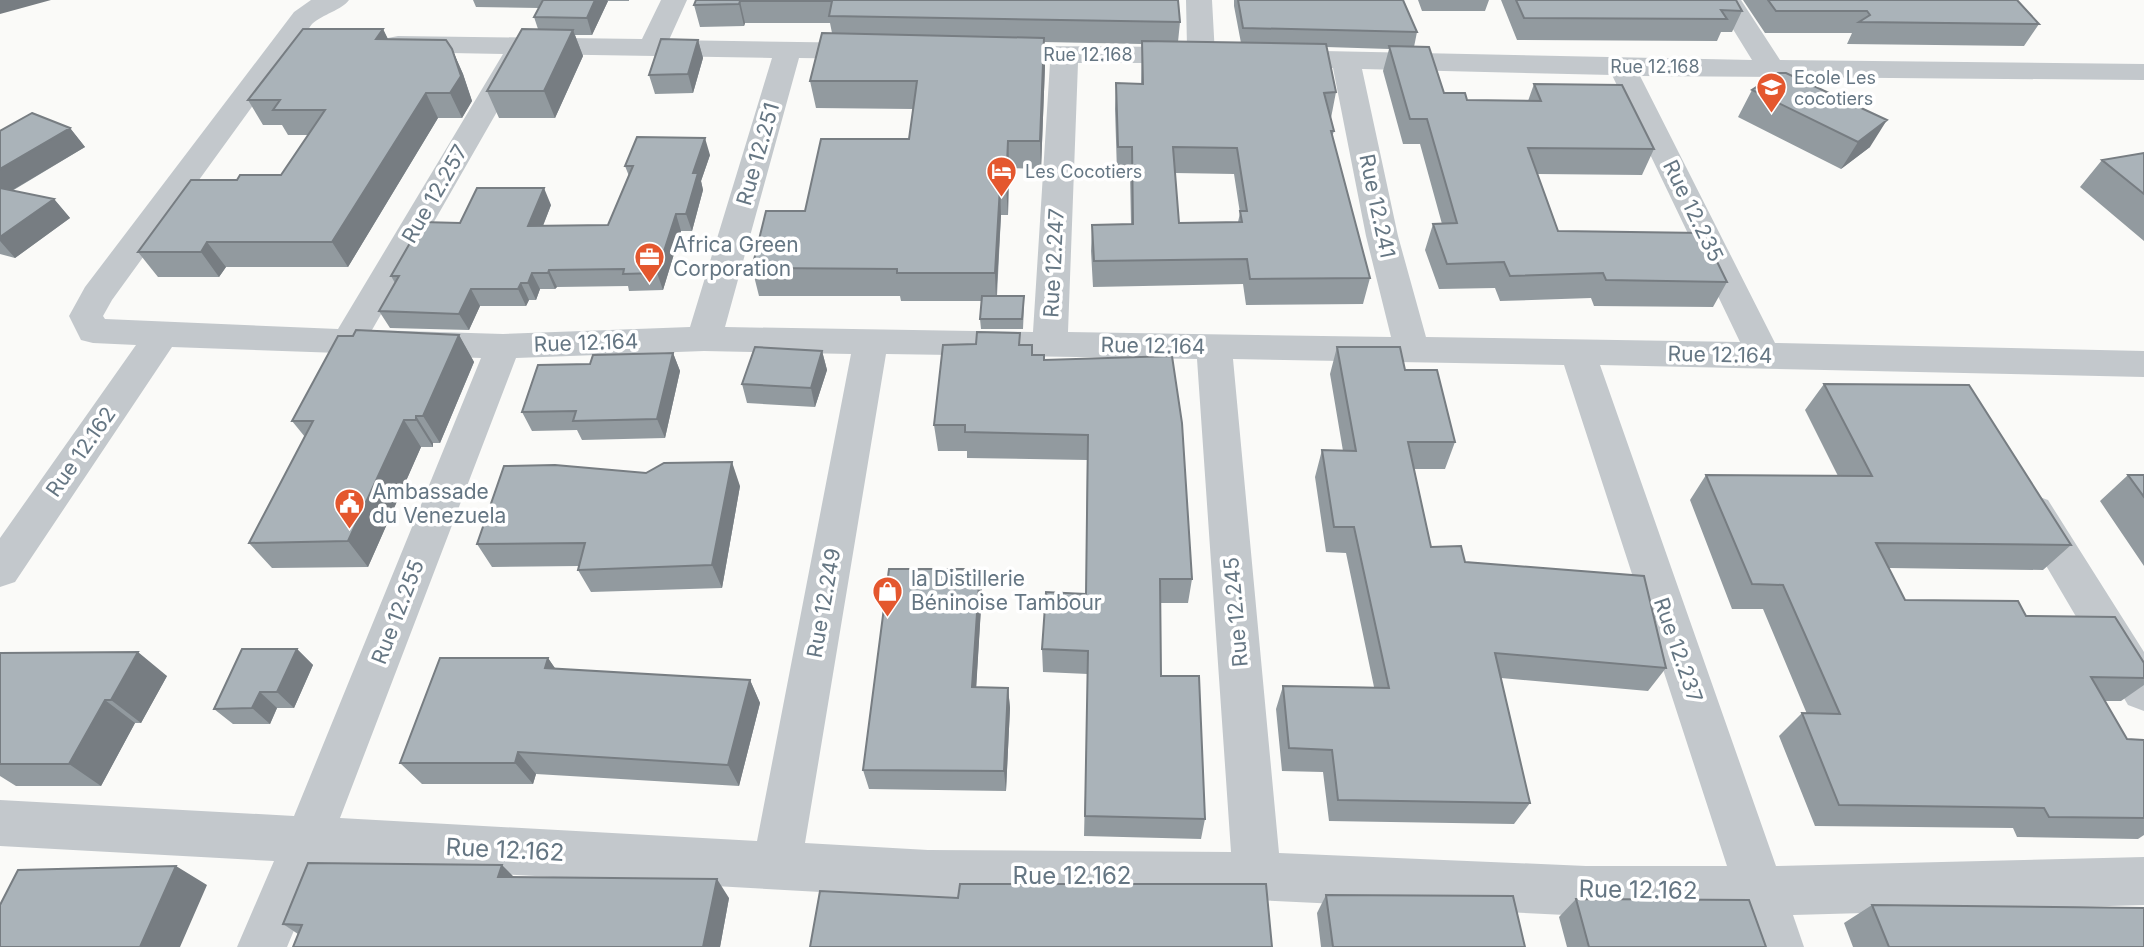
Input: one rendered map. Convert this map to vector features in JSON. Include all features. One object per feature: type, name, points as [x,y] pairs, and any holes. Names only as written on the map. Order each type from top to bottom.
[{"type":"street","name":"Rue 12.164","points":[[336,0],[314,8],[298,43],[97,295],[86,316],[93,331],[503,346],[704,339],[1764,355],[2144,364]]},
{"type":"street","points":[[653,46],[674,0]]},
{"type":"street","points":[[1199,0],[1227,56]]},
{"type":"street","points":[[1728,0],[1770,67]]},
{"type":"street","points":[[368,43],[898,52]]},
{"type":"street","name":"Rue 12.257","points":[[348,342],[522,45]]},
{"type":"street","name":"Rue 12.251","points":[[704,339],[788,50]]},
{"type":"street","name":"Rue 12.168","points":[[967,53],[1227,56],[1622,67],[2144,72]]},
{"type":"street","name":"Rue 12.247","points":[[1050,344],[1064,55]]},
{"type":"street","name":"Rue 12.241","points":[[1346,61],[1382,236],[1412,351]]},
{"type":"street","name":"Rue 12.235","points":[[1622,67],[1764,355]]},
{"type":"street","name":"Rue 12.162","points":[[0,570],[162,335]]},
{"type":"street","name":"Rue 12.249","points":[[778,864],[871,341]]},
{"type":"street","name":"Rue 12.255","points":[[262,947],[308,840],[503,346]]},
{"type":"street","name":"Rue 12.245","points":[[1214,347],[1257,876]]},
{"type":"street","name":"Rue 12.237","points":[[1578,354],[1779,947]]},
{"type":"street","points":[[1942,360],[1964,396]]},
{"type":"street","points":[[2014,478],[2144,691]]},
{"type":"street","name":"Rue 12.162","points":[[0,823],[928,874],[1257,876],[1586,891],[1760,891],[2144,881]]},
{"type":"building","points":[[543,0],[595,0],[587,18],[534,17]]},
{"type":"building","points":[[696,0],[1178,0],[1180,22],[829,16],[832,1],[740,1],[739,4],[694,5]]},
{"type":"building","points":[[1238,0],[1403,0],[1417,32],[1243,28]]},
{"type":"building","points":[[1516,0],[1736,0],[1742,11],[1721,10],[1727,19],[1524,18]]},
{"type":"building","points":[[1768,0],[2017,0],[2039,24],[1859,22],[1870,15],[1867,11],[1776,11]]},
{"type":"building","points":[[303,29],[383,29],[376,39],[446,40],[461,76],[450,93],[426,93],[332,242],[207,242],[201,252],[138,252],[191,180],[237,180],[240,175],[281,175],[325,110],[273,110],[280,100],[248,100]]},
{"type":"building","points":[[522,29],[573,30],[544,91],[487,91]]},
{"type":"building","points":[[822,33],[1044,38],[1040,141],[1008,141],[1006,187],[1000,187],[995,273],[752,268],[766,211],[805,211],[821,139],[909,139],[917,81],[810,81]]},
{"type":"building","points":[[661,39],[698,40],[688,74],[649,75]]},
{"type":"building","points":[[1142,41],[1326,44],[1336,92],[1324,93],[1334,131],[1331,131],[1370,278],[1250,279],[1247,259],[1094,261],[1092,225],[1133,224],[1132,147],[1118,147],[1116,83],[1143,84]],"holes":[[[1173,147],[1237,148],[1247,211],[1240,211],[1242,222],[1179,223]]]},
{"type":"building","points":[[1389,46],[1429,47],[1444,93],[1465,93],[1467,100],[1541,101],[1534,84],[1622,85],[1654,149],[1528,148],[1558,231],[1703,233],[1727,282],[1606,280],[1603,273],[1510,276],[1504,262],[1447,264],[1433,224],[1457,223],[1427,119],[1410,119]]},
{"type":"building","points":[[1778,73],[1786,73],[1887,120],[1858,142],[1752,90]]},
{"type":"building","points":[[32,113],[70,128],[0,169],[0,131]]},
{"type":"building","points":[[637,137],[705,138],[693,173],[698,173],[686,214],[676,214],[657,273],[623,274],[624,269],[549,270],[548,273],[532,273],[528,283],[521,283],[518,289],[471,289],[459,314],[379,311],[399,276],[391,276],[422,222],[460,223],[477,188],[544,188],[528,226],[608,225],[633,166],[625,166]]},
{"type":"building","points":[[2144,153],[2144,194],[2102,160]]},
{"type":"building","points":[[0,188],[54,199],[0,237]]},
{"type":"building","points":[[982,296],[1024,296],[1022,319],[980,319]]},
{"type":"building","points":[[356,330],[459,335],[423,416],[416,416],[416,420],[404,420],[348,541],[249,543],[313,421],[292,421],[338,336],[353,336]]},
{"type":"building","points":[[977,332],[1020,333],[1019,345],[1032,345],[1032,355],[1044,355],[1044,360],[1172,356],[1182,423],[1192,579],[1160,579],[1161,676],[1199,676],[1205,819],[1085,816],[1088,651],[1042,649],[1046,592],[1086,594],[1088,435],[965,432],[965,425],[934,425],[943,345],[976,344]]},
{"type":"building","points":[[755,347],[822,351],[811,388],[742,384]]},
{"type":"building","points":[[1337,347],[1400,347],[1405,370],[1437,370],[1455,442],[1408,442],[1431,547],[1461,546],[1465,562],[1644,576],[1666,668],[1495,653],[1530,803],[1338,800],[1332,750],[1289,748],[1283,686],[1389,688],[1354,527],[1334,527],[1322,450],[1356,451]]},
{"type":"building","points":[[673,353],[657,419],[573,421],[576,411],[522,412],[538,365],[590,364],[593,355]]},
{"type":"building","points":[[1824,384],[1969,385],[2071,545],[1876,543],[1905,600],[2018,601],[2026,616],[2115,617],[2144,663],[2144,678],[2091,677],[2127,739],[2144,740],[2144,818],[2049,817],[2044,808],[1839,805],[1802,713],[1840,714],[1783,585],[1752,584],[1706,475],[1872,476]]},
{"type":"building","points":[[732,462],[712,565],[578,570],[585,543],[477,544],[504,466],[555,465],[646,473],[664,463]]},
{"type":"building","points":[[2128,475],[2144,475],[2144,497]]},
{"type":"building","points":[[889,569],[980,569],[972,687],[1008,688],[1004,771],[863,770]]},
{"type":"building","points":[[242,649],[297,649],[277,692],[260,692],[252,708],[214,709]]},
{"type":"building","points":[[138,652],[111,700],[105,700],[69,764],[0,764],[0,653]]},
{"type":"building","points":[[440,658],[548,658],[545,668],[750,680],[728,765],[518,752],[515,763],[400,763]]},
{"type":"building","points":[[308,863],[502,865],[498,877],[717,879],[703,947],[293,947],[302,925],[283,924]]},
{"type":"building","points":[[176,866],[140,947],[0,947],[0,905],[18,870]]},
{"type":"building","points":[[960,884],[1266,884],[1272,947],[810,947],[820,891],[958,898]]},
{"type":"building","points":[[1326,895],[1513,896],[1525,947],[1333,947]]},
{"type":"building","points":[[1576,899],[1749,900],[1766,947],[1589,947]]},
{"type":"building","points":[[1872,905],[2144,908],[2144,947],[1889,947]]},
{"type":"place","name":"Ecole Les cocotiers","points":[[1771,115]]},
{"type":"place","name":"Les Cocotiers","points":[[1002,199]]},
{"type":"place","name":"Africa Green Corporation","points":[[650,284]]},
{"type":"place","name":"Ambassade du Venezuela","points":[[349,531]]},
{"type":"place","name":"la Distillerie Béninoise Tambour","points":[[888,618]]}]
